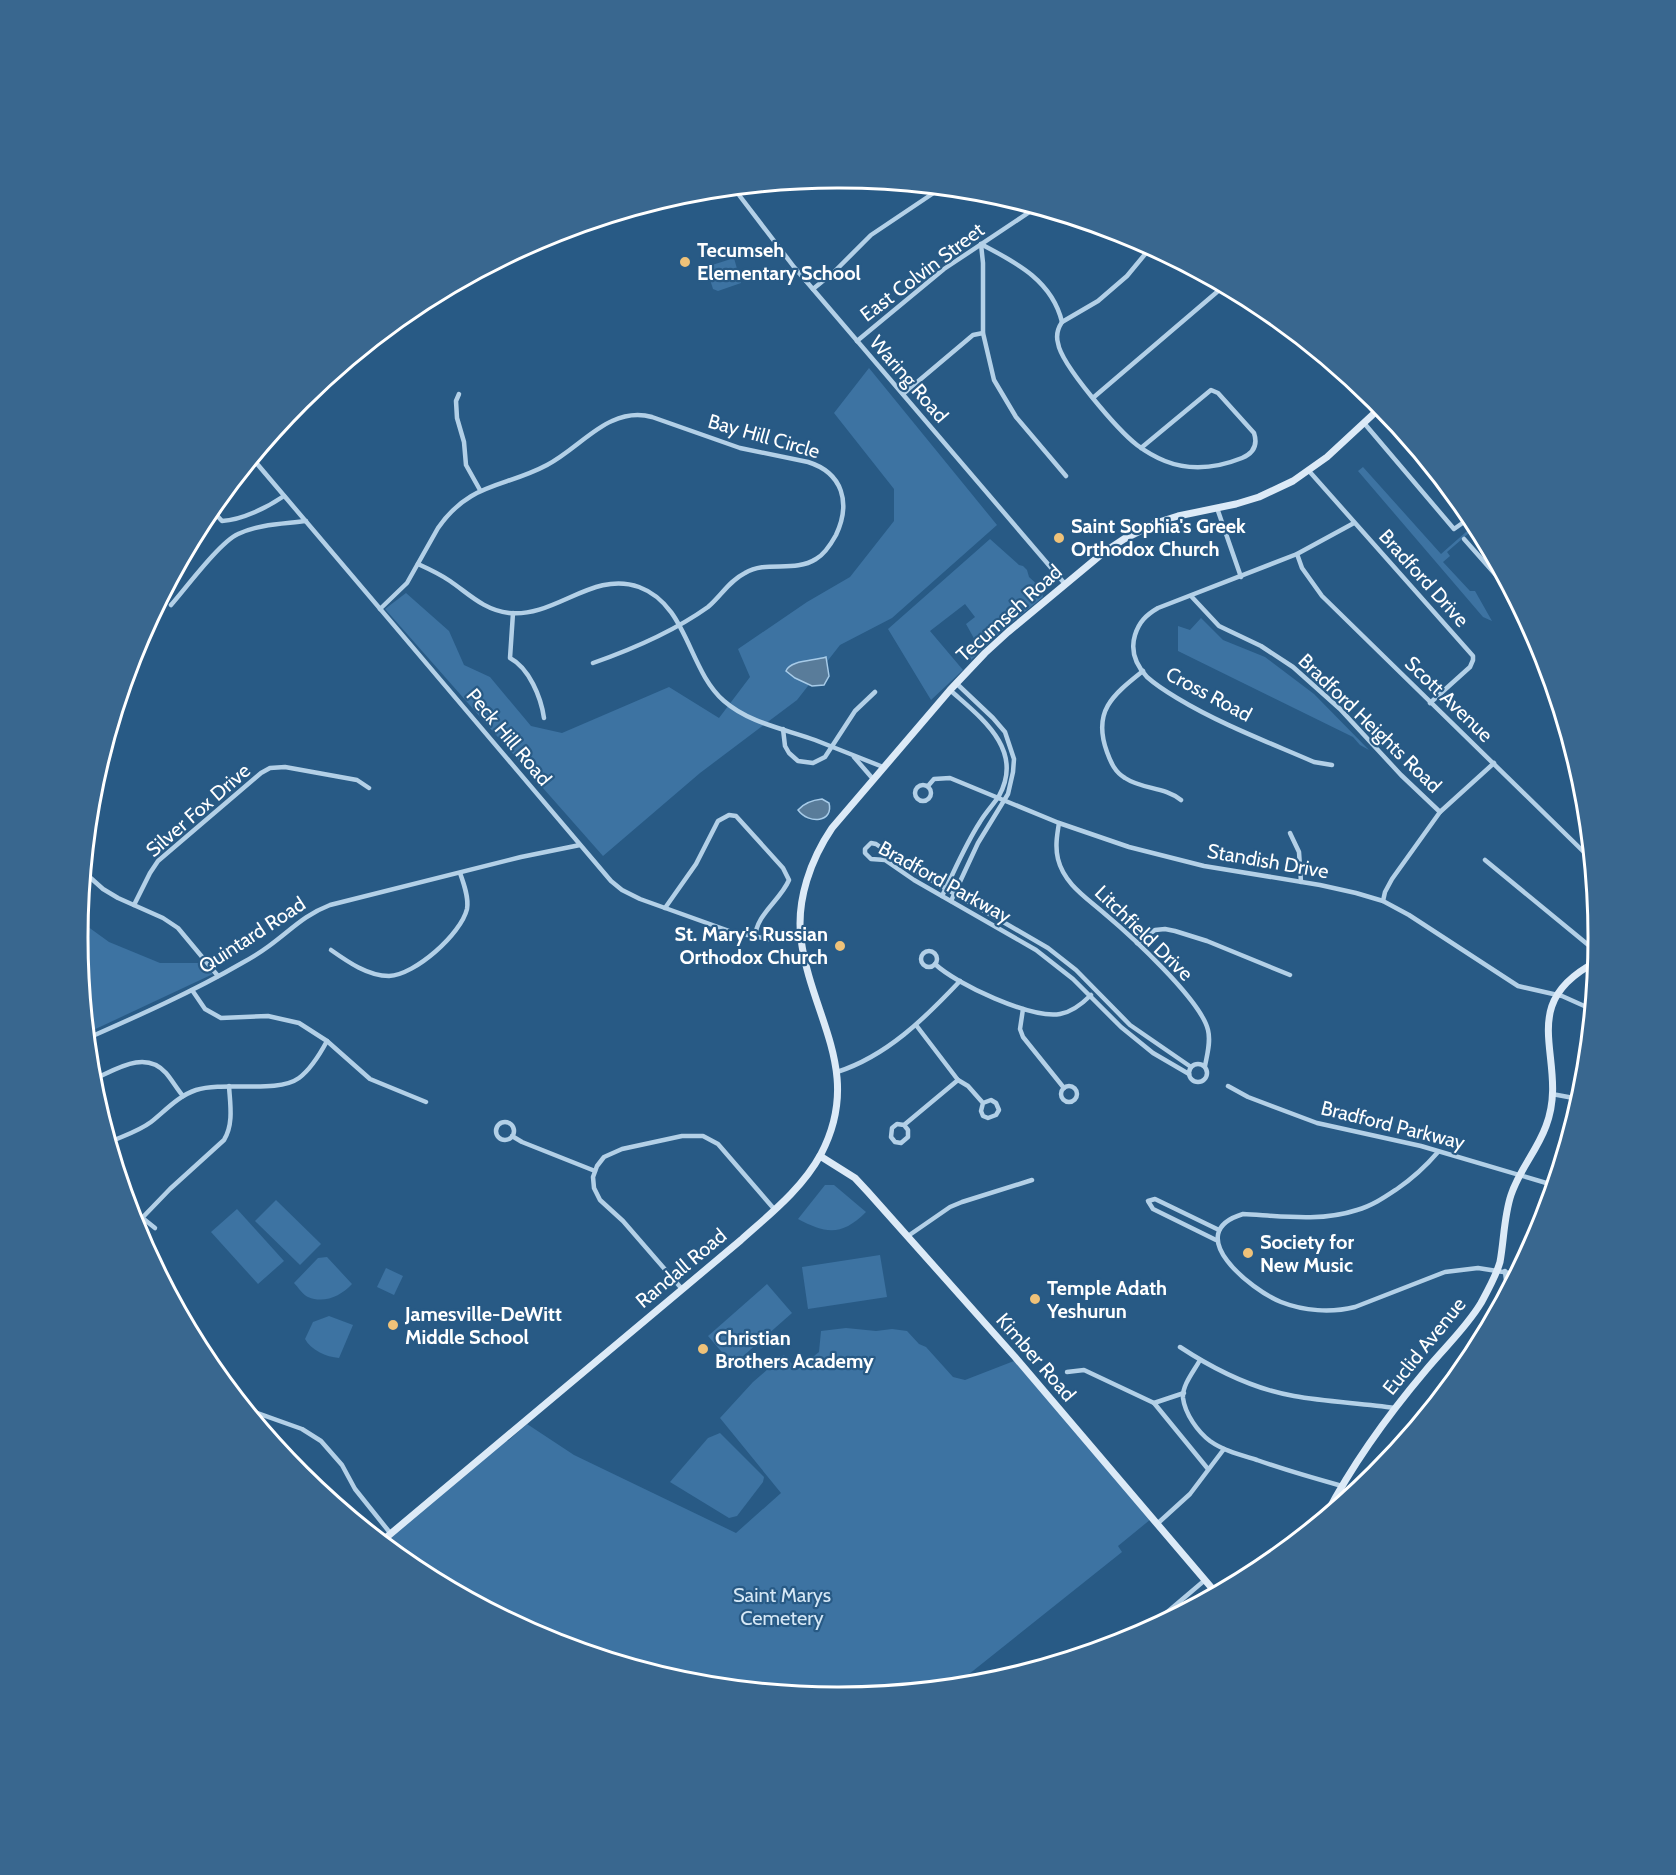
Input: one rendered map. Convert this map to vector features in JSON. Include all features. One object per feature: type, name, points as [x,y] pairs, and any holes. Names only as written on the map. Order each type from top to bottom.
[{"type":"street","name":"Waring Road","points":[[739,194],[813,290],[1065,584]]},
{"type":"street","points":[[813,290],[871,235],[932,194]]},
{"type":"street","name":"East Colvin Street","points":[[857,341],[937,274],[1028,213]]},
{"type":"street","points":[[981,244],[1016,262],[1037,279],[1057,305],[1062,322]]},
{"type":"street","points":[[981,244],[983,333],[991,370],[1002,395],[1030,435],[1066,476]]},
{"type":"street","points":[[1141,448],[1211,390],[1218,393],[1254,433],[1257,440],[1255,447],[1244,457],[1229,463],[1200,468],[1168,463],[1141,448],[1122,431],[1067,365],[1057,343],[1058,331],[1062,322],[1098,302],[1128,276],[1145,254]]},
{"type":"street","points":[[1094,397],[1218,291]]},
{"type":"street","points":[[903,394],[974,335],[983,333]]},
{"type":"street","points":[[459,394],[456,401],[457,418],[464,442],[466,465],[480,490]]},
{"type":"street","name":"Bay Hill Circle","points":[[380,609],[407,584],[424,550],[444,519],[464,500],[480,490],[547,465],[611,421],[634,414],[652,417],[740,448],[818,465],[831,474],[842,492],[843,515],[824,553],[815,560],[799,565],[769,565],[746,572],[731,583],[707,607],[679,624],[631,649],[593,663]]},
{"type":"street","name":"Tecumseh Road","points":[[801,939],[804,894],[812,864],[832,828],[956,683],[1008,632],[1103,554],[1138,531],[1178,516],[1259,497],[1286,485],[1328,457],[1374,414]]},
{"type":"street","points":[[1364,423],[1454,529],[1463,523]]},
{"type":"street","name":"Peck Hill Road","points":[[257,464],[504,753],[579,845],[622,890],[732,932],[755,938],[801,939]]},
{"type":"street","name":"Bradford Drive","points":[[1309,471],[1473,656],[1470,667],[1430,703]]},
{"type":"street","points":[[218,517],[222,521],[231,521],[270,506],[284,496]]},
{"type":"street","points":[[1217,508],[1241,577]]},
{"type":"street","points":[[171,604],[225,543],[236,534],[257,527],[306,521]]},
{"type":"street","name":"Cross Road","points":[[1332,765],[1314,762],[1204,714],[1165,691],[1143,671],[1134,657],[1133,648],[1141,621],[1158,608],[1297,554],[1354,523]]},
{"type":"street","points":[[1464,539],[1490,568]]},
{"type":"street","name":"Scott Avenue","points":[[1297,554],[1302,568],[1322,596],[1582,850]]},
{"type":"street","points":[[418,564],[449,580],[480,604],[513,613],[543,609],[598,586],[627,584],[640,587],[661,600],[679,624],[704,678],[723,700],[742,713],[883,767]]},
{"type":"street","name":"Bradford Heights Road","points":[[1191,596],[1220,626],[1261,646],[1293,667],[1340,709],[1401,775],[1440,812]]},
{"type":"street","points":[[513,613],[510,658],[518,662],[525,672],[541,701],[544,718]]},
{"type":"street","points":[[1143,671],[1105,707],[1101,729],[1106,749],[1113,766],[1126,779],[1173,793],[1181,800]]},
{"type":"street","points":[[951,901],[978,843],[1005,801],[1014,759],[1005,732],[956,683]]},
{"type":"street","points":[[942,896],[979,823],[998,797],[1004,782],[1005,759],[1000,740],[981,718],[950,690]]},
{"type":"street","points":[[783,729],[783,739],[789,753],[804,763],[813,763],[822,759],[855,711],[875,692]]},
{"type":"street","points":[[854,757],[873,779]]},
{"type":"street","points":[[1383,901],[1392,879],[1440,812],[1494,763]]},
{"type":"street","name":"Silver Fox Drive","points":[[134,905],[158,861],[261,773],[270,768],[285,766],[357,780],[369,788]]},
{"type":"street","name":"Standish Drive","points":[[928,786],[934,779],[950,778],[1059,823],[1164,857],[1356,892],[1383,901],[1398,908],[1518,986],[1556,995],[1584,1006]]},
{"type":"street","points":[[665,908],[696,864],[718,821],[729,815],[736,816],[783,868],[789,880],[759,920],[755,929],[755,938]]},
{"type":"street","name":"Litchfield Drive","points":[[1059,823],[1056,852],[1064,875],[1077,891],[1137,943],[1196,1006],[1204,1019],[1209,1038],[1205,1066]]},
{"type":"street","points":[[1290,833],[1301,862],[1301,882]]},
{"type":"street","name":"Bradford Parkway","points":[[1189,1074],[1153,1053],[1121,1028],[1073,980],[1036,950],[914,880],[885,860],[871,860],[867,857],[865,849],[873,843],[912,869],[1048,948],[1076,970],[1095,992],[1130,1025],[1191,1067]]},
{"type":"street","name":"Quintard Road","points":[[95,1035],[218,976],[269,946],[314,911],[521,857],[579,845]]},
{"type":"street","points":[[1485,860],[1588,944]]},
{"type":"street","points":[[331,950],[378,975],[397,975],[416,967],[442,944],[463,918],[467,902],[460,873]]},
{"type":"street","points":[[91,878],[103,889],[163,918],[178,928],[218,976]]},
{"type":"street","points":[[1137,943],[1155,930],[1175,931],[1207,941],[1290,975]]},
{"type":"street","name":"Randall Road","points":[[388,1536],[775,1210],[795,1191],[820,1156],[835,1115],[837,1072],[832,1044],[808,970],[801,939]]},
{"type":"street","points":[[935,964],[960,981],[996,999],[1041,1014],[1060,1014],[1078,1007],[1095,992]]},
{"type":"street","name":"Euclid Avenue","points":[[1336,1498],[1395,1408],[1466,1325],[1501,1271],[1508,1205],[1519,1175],[1546,1126],[1552,1094],[1548,1029],[1550,1012],[1556,995],[1569,978],[1587,967]]},
{"type":"street","points":[[837,1072],[855,1066],[880,1052],[916,1024],[960,981]]},
{"type":"street","points":[[192,990],[205,1010],[221,1018],[268,1016],[286,1019],[313,1030],[370,1079],[426,1102]]},
{"type":"street","points":[[1023,1009],[1020,1029],[1023,1037],[1064,1088]]},
{"type":"street","points":[[916,1024],[958,1080],[968,1086],[983,1103]]},
{"type":"street","points":[[116,1139],[150,1122],[183,1096],[196,1090],[290,1083],[305,1073],[327,1041]]},
{"type":"street","points":[[102,1076],[128,1064],[144,1061],[159,1067],[166,1073],[183,1096]]},
{"type":"street","points":[[1199,1064],[1205,1066],[1208,1073],[1202,1081],[1193,1081],[1189,1074],[1191,1067],[1199,1064]]},
{"type":"street","points":[[904,1125],[909,1133],[907,1140],[901,1143],[895,1142],[891,1137],[892,1128],[904,1125],[958,1080]]},
{"type":"street","points":[[143,1217],[168,1190],[228,1134],[229,1086]]},
{"type":"street","name":"Bradford Parkway","points":[[1228,1086],[1248,1097],[1317,1123],[1438,1152],[1546,1183]]},
{"type":"street","points":[[1552,1094],[1570,1098]]},
{"type":"street","points":[[512,1136],[595,1171]]},
{"type":"street","points":[[682,1289],[622,1221],[600,1200],[594,1188],[595,1171],[600,1161],[612,1152],[682,1136],[703,1136],[718,1144],[775,1210]]},
{"type":"street","points":[[1216,1240],[1219,1230],[1234,1217],[1243,1214],[1304,1217],[1335,1215],[1358,1210],[1384,1198],[1409,1181],[1438,1152]]},
{"type":"street","name":"Kimber Road","points":[[820,1156],[855,1178],[908,1236],[1015,1357],[1212,1588]]},
{"type":"street","points":[[908,1236],[950,1207],[1032,1180]]},
{"type":"street","points":[[1219,1230],[1155,1199],[1149,1201],[1153,1209],[1216,1240],[1234,1270],[1264,1293],[1279,1301],[1316,1310],[1355,1307],[1445,1272],[1478,1268],[1508,1272]]},
{"type":"street","points":[[143,1217],[154,1228]]},
{"type":"street","points":[[1501,1271],[1504,1280]]},
{"type":"street","points":[[1180,1347],[1200,1360],[1247,1383],[1275,1392],[1306,1398],[1395,1408]]},
{"type":"street","points":[[1200,1360],[1184,1393],[1186,1408],[1199,1431],[1208,1439],[1224,1449],[1342,1486]]},
{"type":"street","points":[[1067,1372],[1084,1370],[1154,1403],[1208,1468]]},
{"type":"street","points":[[1154,1403],[1184,1393]]},
{"type":"street","points":[[259,1413],[302,1428],[321,1441],[342,1465],[355,1489],[391,1534]]},
{"type":"street","points":[[1157,1524],[1190,1494],[1224,1449]]},
{"type":"street","points":[[1171,1609],[1205,1580]]},
{"type":"green space","points":[[734,258],[741,283],[718,291],[713,289],[706,267]]},
{"type":"green space","points":[[869,368],[997,525],[892,618],[840,645],[797,700],[700,773],[603,856],[385,609],[406,593],[449,631],[464,665],[490,677],[531,726],[562,733],[669,687],[719,718],[750,677],[738,649],[807,602],[850,577],[894,521],[894,489],[834,413]]},
{"type":"green space","points":[[1363,467],[1441,554],[1467,531],[1469,533],[1447,552],[1450,556],[1443,562],[1470,591],[1475,591],[1492,621],[1483,617],[1358,471]]},
{"type":"green space","points":[[990,539],[1027,570],[1029,577],[1041,588],[1043,597],[971,660],[964,653],[976,642],[966,624],[975,617],[965,604],[930,631],[963,670],[931,700],[888,629]]},
{"type":"green space","points":[[1201,618],[1223,640],[1265,657],[1314,694],[1369,750],[1353,737],[1178,651],[1178,626],[1190,630]]},
{"type":"green space","points":[[88,927],[109,942],[160,963],[202,963],[213,974],[94,1030],[90,987]]},
{"type":"green space","points":[[825,1185],[834,1185],[866,1212],[849,1225],[834,1230],[817,1228],[798,1219]]},
{"type":"green space","points":[[276,1200],[321,1244],[300,1265],[255,1221]]},
{"type":"green space","points":[[237,1209],[284,1261],[258,1284],[211,1232]]},
{"type":"green space","points":[[880,1255],[887,1297],[808,1309],[802,1267]]},
{"type":"green space","points":[[327,1257],[352,1284],[332,1298],[320,1300],[308,1297],[294,1283],[318,1258]]},
{"type":"green space","points":[[386,1268],[403,1276],[394,1295],[377,1287]]},
{"type":"green space","points":[[767,1284],[792,1313],[733,1365],[708,1336]]},
{"type":"green space","points":[[329,1316],[353,1325],[339,1358],[319,1352],[305,1339],[313,1322]]},
{"type":"green space","name":"Saint Marys Cemetery","points":[[846,1328],[907,1331],[919,1344],[926,1347],[953,1377],[965,1380],[1014,1361],[1151,1519],[1118,1546],[1122,1552],[967,1676],[936,1681],[838,1687],[740,1681],[692,1673],[597,1647],[551,1630],[463,1587],[388,1536],[503,1438],[508,1441],[527,1424],[574,1455],[736,1533],[781,1493],[720,1418],[753,1382],[784,1355],[797,1370],[819,1352],[821,1331]]},
{"type":"green space","points":[[720,1433],[764,1477],[763,1482],[737,1516],[729,1518],[670,1482],[708,1438]]},
{"type":"shaded area","points":[[826,657],[829,676],[824,685],[812,686],[786,671],[788,667],[797,663]]},
{"type":"shaded area","points":[[822,799],[829,803],[830,809],[824,818],[808,818],[798,810],[809,802]]},
{"type":"place","name":"Tecumseh Elementary School","points":[[685,262]]},
{"type":"place","name":"Saint Sophia's Greek Orthodox Church","points":[[1059,538]]},
{"type":"place","name":"St. Mary's Russian Orthodox Church","points":[[840,946]]},
{"type":"place","name":"Society for New Music","points":[[1248,1253]]},
{"type":"place","name":"Temple Adath Yeshurun","points":[[1035,1299]]},
{"type":"place","name":"Jamesville-DeWitt Middle School","points":[[393,1325]]},
{"type":"place","name":"Christian Brothers Academy","points":[[703,1349]]}]
